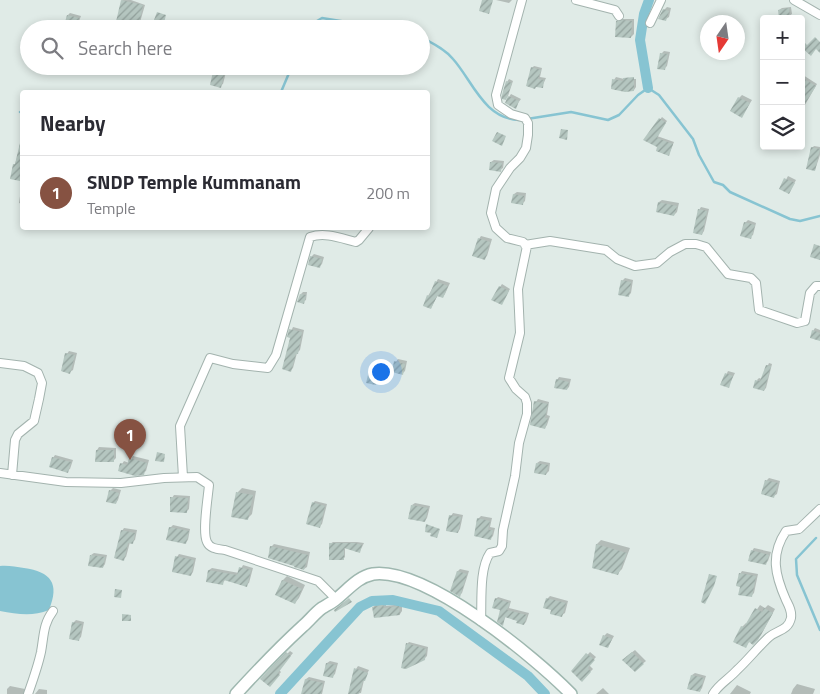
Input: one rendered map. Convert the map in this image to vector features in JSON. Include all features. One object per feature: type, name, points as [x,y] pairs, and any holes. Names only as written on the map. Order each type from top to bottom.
[{"type":"main road","points":[[236,694],[283,644],[321,608],[336,599],[351,585],[371,574],[394,574],[420,583],[481,621],[549,672],[570,694]]},
{"type":"street","points":[[481,621],[482,584],[486,558],[490,553],[499,551],[502,546],[503,530],[515,476],[519,443],[527,414],[525,397],[516,389],[509,378],[520,333],[518,289],[527,246],[523,242],[507,238],[496,228],[491,213],[496,189],[526,148],[528,135],[526,120],[511,114],[498,105],[496,95],[522,2],[530,0]]},
{"type":"street","points":[[576,0],[616,10],[620,16]]},
{"type":"street","points":[[650,23],[661,0]]},
{"type":"street","points":[[794,0],[820,15]]},
{"type":"street","points":[[183,478],[180,426],[210,358],[233,364],[268,368],[276,355],[310,237],[331,235],[356,242],[367,230]]},
{"type":"street","points":[[525,245],[550,242],[606,250],[617,259],[635,266],[657,263],[670,252],[685,244],[696,244],[706,247],[728,274],[751,278],[756,283],[759,310],[797,323],[805,321],[810,293],[816,286],[820,286]]},
{"type":"street","points":[[0,363],[24,366],[38,373],[42,383],[34,421],[18,434],[15,440],[12,475]]},
{"type":"street","points":[[0,473],[66,482],[121,483],[164,478],[197,477],[208,484],[205,526],[207,542],[213,548],[225,550],[318,581],[336,599]]},
{"type":"street","points":[[713,694],[718,685],[735,672],[771,636],[784,630],[788,624],[791,611],[777,574],[775,560],[779,542],[786,531],[799,529],[820,509]]},
{"type":"street","points":[[28,694],[41,650],[43,632],[47,619],[53,611]]},
{"type":"water","points":[[0,566],[33,570],[47,576],[51,580],[54,593],[49,610],[31,614],[0,611]]},
{"type":"building","points":[[121,0],[143,5],[140,20],[116,20]]},
{"type":"building","points":[[482,0],[493,0],[489,14],[479,11]]},
{"type":"building","points":[[789,8],[790,15],[779,15],[778,10]]},
{"type":"building","points":[[663,9],[669,11],[666,21],[658,19]]},
{"type":"building","points":[[157,12],[166,15],[165,20],[154,20]]},
{"type":"building","points":[[67,15],[79,18],[78,20],[66,20]]},
{"type":"building","points":[[616,21],[632,21],[631,38],[615,37]]},
{"type":"building","points":[[815,37],[820,42],[820,53],[816,49],[811,56],[805,51],[805,43],[807,45]]},
{"type":"building","points":[[660,53],[668,54],[665,70],[657,69]]},
{"type":"building","points":[[531,67],[541,70],[538,79],[544,80],[543,88],[536,87],[535,89],[526,86]]},
{"type":"building","points":[[212,75],[224,75],[221,88],[210,85]]},
{"type":"building","points":[[634,77],[634,91],[625,92],[611,89],[612,79],[623,81],[623,78]]},
{"type":"building","points":[[805,79],[816,86],[805,104]]},
{"type":"building","points":[[506,81],[512,83],[506,100],[502,99],[502,95]]},
{"type":"building","points":[[508,96],[519,101],[516,109],[505,103]]},
{"type":"building","points":[[738,97],[750,103],[742,118],[730,111]]},
{"type":"building","points":[[659,118],[666,123],[657,138],[673,144],[669,156],[656,151],[657,147],[643,140]]},
{"type":"building","points":[[561,129],[568,130],[567,140],[559,138]]},
{"type":"building","points":[[497,132],[506,136],[502,146],[492,141]]},
{"type":"building","points":[[20,143],[20,181],[10,179],[13,164],[15,164]]},
{"type":"building","points":[[811,147],[820,149],[815,171],[806,169]]},
{"type":"building","points":[[490,162],[502,163],[501,172],[489,170]]},
{"type":"building","points":[[784,178],[795,183],[789,194],[779,189]]},
{"type":"building","points":[[513,194],[524,196],[523,205],[511,203]]},
{"type":"building","points":[[658,202],[677,206],[674,216],[656,212]]},
{"type":"building","points":[[698,209],[707,211],[702,235],[693,233]]},
{"type":"building","points":[[744,222],[755,225],[751,239],[740,236]]},
{"type":"building","points":[[478,238],[490,242],[485,260],[472,256]]},
{"type":"building","points":[[814,244],[820,246],[820,260],[810,257]]},
{"type":"building","points":[[310,256],[322,259],[320,268],[308,265]]},
{"type":"building","points":[[621,280],[631,282],[629,297],[618,295]]},
{"type":"building","points":[[435,281],[448,286],[443,298],[437,296],[431,309],[423,306]]},
{"type":"building","points":[[499,286],[509,291],[502,305],[491,300]]},
{"type":"building","points":[[300,294],[306,295],[304,304],[297,302]]},
{"type":"building","points":[[289,329],[302,332],[298,354],[296,354],[291,372],[282,369],[290,338],[287,337]]},
{"type":"building","points":[[812,330],[820,333],[820,341],[810,338]]},
{"type":"building","points":[[65,353],[75,355],[70,374],[61,371]]},
{"type":"building","points":[[394,361],[405,364],[403,375],[392,372]]},
{"type":"building","points":[[766,365],[771,366],[764,391],[753,388],[755,380],[760,381]]},
{"type":"building","points":[[369,371],[379,373],[376,385],[366,383]]},
{"type":"building","points":[[725,373],[733,376],[729,388],[720,385]]},
{"type":"building","points":[[556,379],[569,382],[567,390],[554,388]]},
{"type":"building","points":[[534,401],[548,404],[545,418],[548,418],[545,429],[530,425]]},
{"type":"building","points":[[96,450],[114,450],[114,462],[95,462]]},
{"type":"building","points":[[157,452],[165,454],[164,462],[155,461]]},
{"type":"building","points":[[52,457],[71,462],[68,473],[49,467]]},
{"type":"building","points":[[129,458],[147,463],[144,475],[135,476],[118,471],[120,463],[127,465]]},
{"type":"building","points":[[536,463],[548,465],[546,475],[534,473]]},
{"type":"building","points":[[765,480],[778,483],[774,498],[761,494]]},
{"type":"building","points":[[109,490],[119,493],[116,504],[106,502]]},
{"type":"building","points":[[236,492],[253,495],[248,520],[231,517]]},
{"type":"building","points":[[170,497],[188,498],[187,513],[170,512]]},
{"type":"building","points":[[312,502],[325,506],[320,528],[306,524]]},
{"type":"building","points":[[411,505],[428,508],[425,522],[408,519]]},
{"type":"building","points":[[449,515],[461,517],[458,533],[446,531]]},
{"type":"building","points":[[477,518],[490,521],[488,530],[493,530],[491,540],[474,536]]},
{"type":"building","points":[[426,524],[440,529],[437,538],[430,536],[431,533],[425,532]]},
{"type":"building","points":[[169,527],[189,531],[186,544],[166,540]]},
{"type":"building","points":[[121,530],[135,533],[133,544],[128,543],[124,561],[114,558]]},
{"type":"building","points":[[329,543],[355,543],[362,545],[360,553],[344,548],[344,560],[329,560]]},
{"type":"building","points":[[596,544],[627,553],[618,575],[592,568]]},
{"type":"building","points":[[270,546],[308,555],[304,570],[268,558]]},
{"type":"building","points":[[751,550],[769,555],[766,565],[748,561]]},
{"type":"building","points":[[90,555],[105,557],[103,568],[88,566]]},
{"type":"building","points":[[175,556],[194,560],[191,576],[172,572]]},
{"type":"building","points":[[239,567],[251,570],[247,587],[224,580],[223,585],[206,582],[208,570],[237,575]]},
{"type":"building","points":[[457,571],[467,574],[460,597],[450,591]]},
{"type":"building","points":[[739,573],[756,576],[752,597],[738,595],[740,587],[736,586]]},
{"type":"building","points":[[709,574],[717,576],[705,604],[701,602]]},
{"type":"building","points":[[282,580],[302,589],[295,604],[275,595]]},
{"type":"building","points":[[115,589],[122,590],[121,598],[114,597]]},
{"type":"building","points":[[349,598],[352,602],[335,612],[334,610]]},
{"type":"building","points":[[495,598],[510,603],[507,610],[527,615],[524,625],[505,617],[503,626],[497,622],[500,610],[492,608]]},
{"type":"building","points":[[546,598],[566,603],[562,617],[550,614],[551,610],[543,608]]},
{"type":"building","points":[[383,605],[384,608],[399,606],[400,615],[374,618],[372,607]]},
{"type":"building","points":[[755,608],[762,612],[764,608],[773,613],[758,640],[753,645],[749,642],[746,648],[733,642],[741,626],[744,627]]},
{"type":"building","points":[[122,614],[131,615],[131,621],[122,621]]},
{"type":"building","points":[[72,622],[82,624],[79,641],[69,639]]},
{"type":"building","points":[[603,635],[612,639],[608,648],[599,645]]},
{"type":"building","points":[[406,643],[426,649],[425,660],[406,669],[401,668]]},
{"type":"building","points":[[286,652],[291,656],[278,673],[280,675],[270,687],[260,679]]},
{"type":"building","points":[[632,652],[644,664],[635,672],[622,660]]},
{"type":"building","points":[[586,653],[595,660],[588,668],[591,672],[582,682],[571,671]]},
{"type":"building","points":[[326,663],[336,665],[333,678],[323,676]]},
{"type":"building","points":[[354,668],[368,673],[359,694],[348,694]]},
{"type":"building","points":[[691,675],[704,678],[700,692],[687,689]]},
{"type":"building","points":[[305,679],[323,683],[321,694],[301,694]]},
{"type":"waterway","points":[[648,88],[640,40],[644,14],[649,0]]},
{"type":"waterway","points":[[319,20],[322,18],[334,20]]},
{"type":"waterway","points":[[430,42],[450,55],[488,106],[507,118],[519,120]]},
{"type":"waterway","points":[[282,90],[288,75]]},
{"type":"waterway","points":[[527,119],[571,112],[608,120],[619,115],[638,95],[648,88],[659,95],[693,139],[699,155],[714,182],[723,185],[730,192],[790,219],[800,221],[820,216]]},
{"type":"waterway","points":[[816,538],[796,559],[797,575],[820,630]]},
{"type":"waterway","points":[[280,694],[360,607],[372,601],[393,600],[439,611],[528,676],[545,694]]},
{"type":"place","name":"SNDP Temple Kummanam","points":[[130,460]]}]
